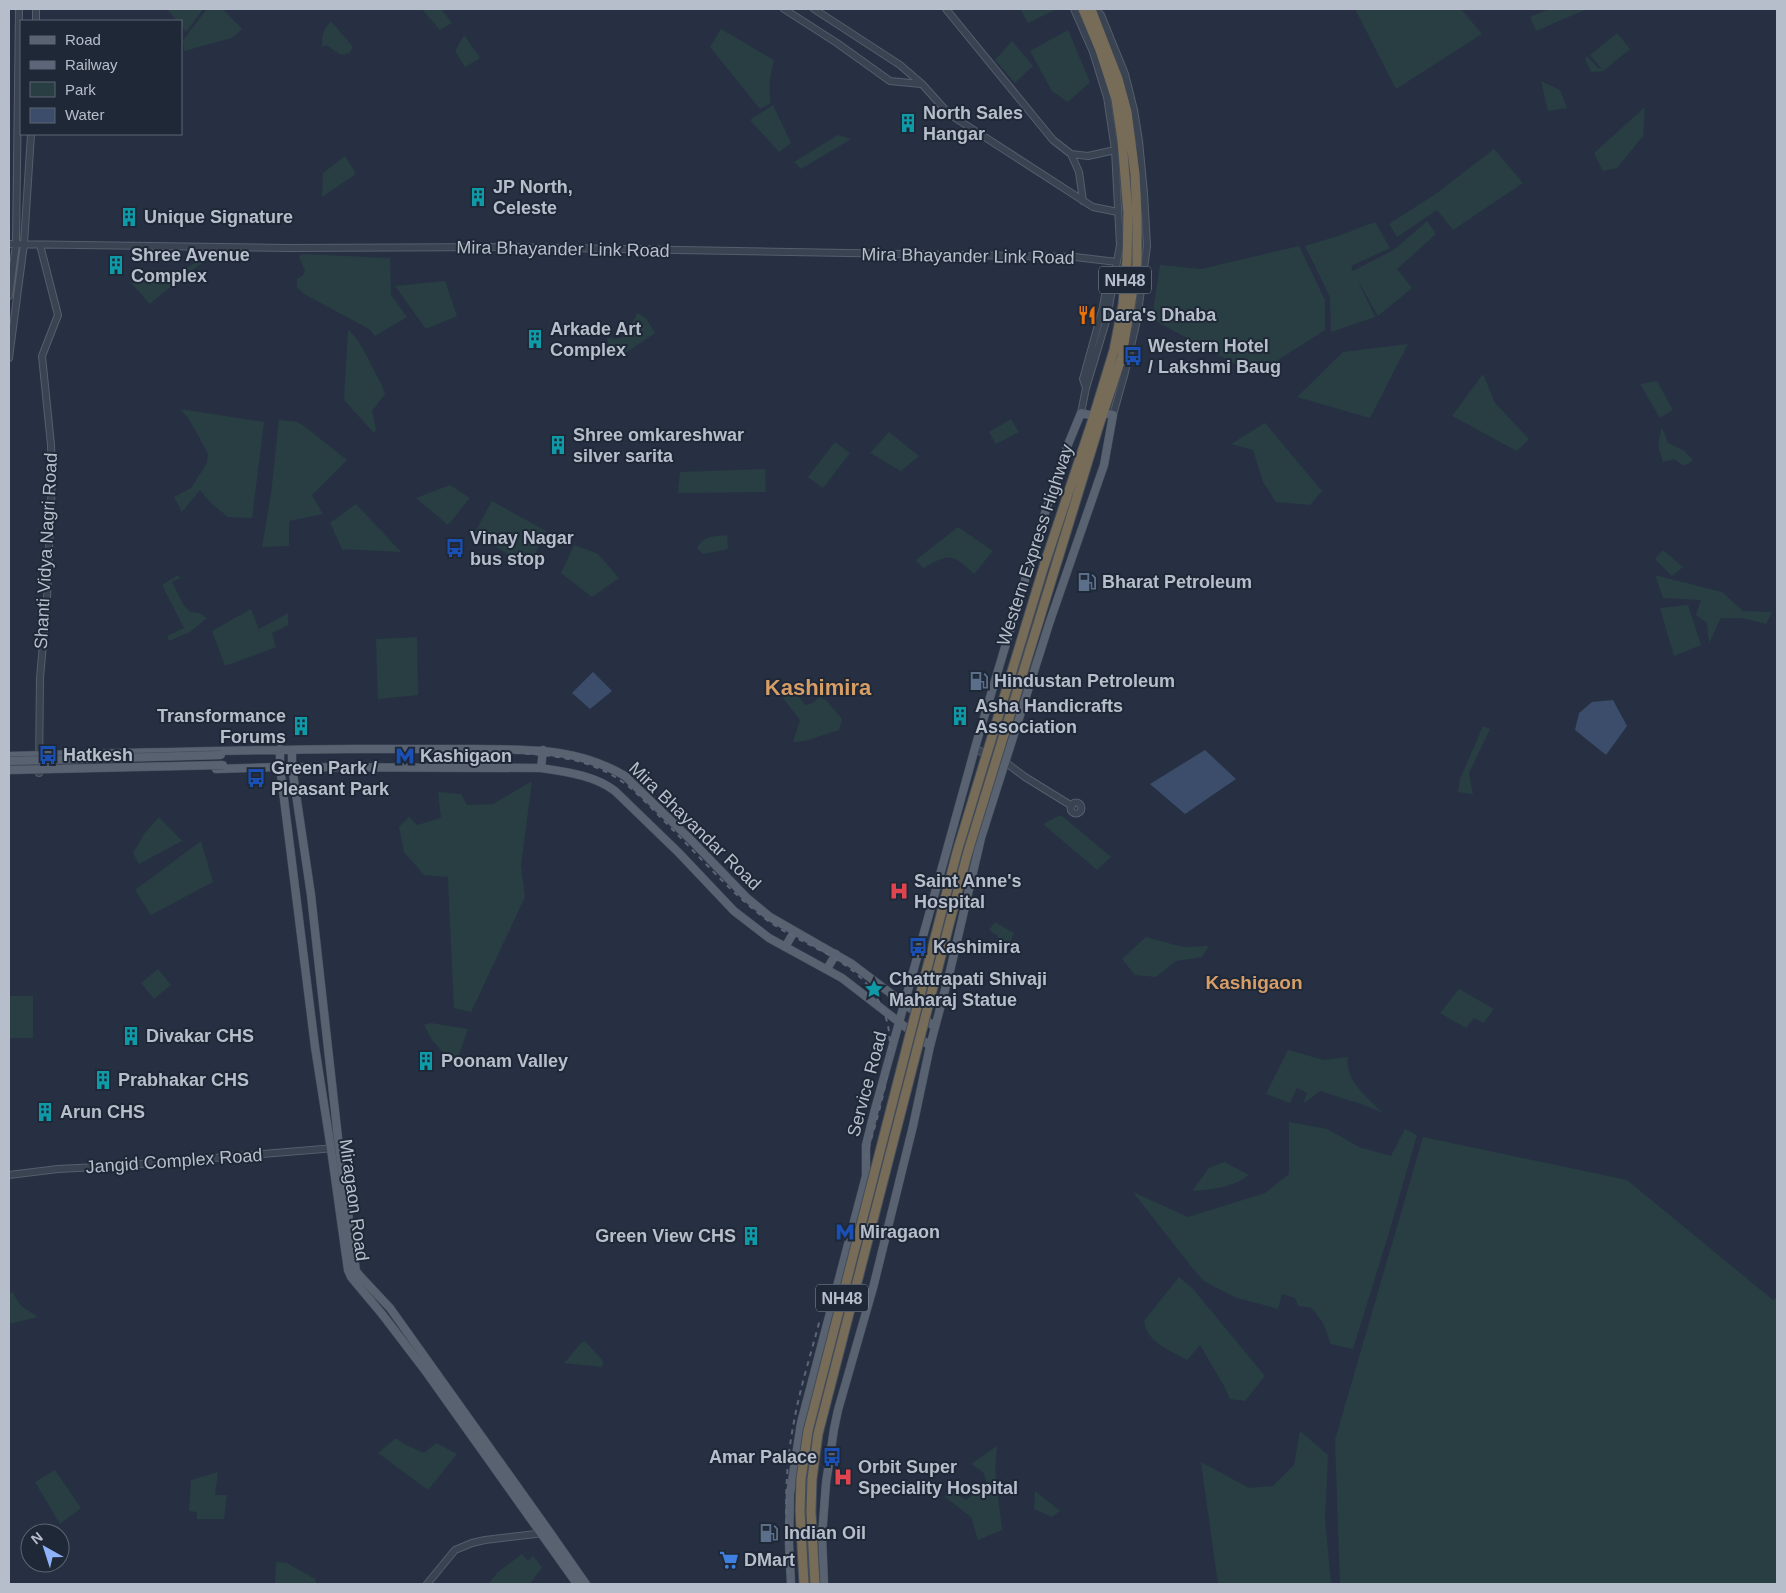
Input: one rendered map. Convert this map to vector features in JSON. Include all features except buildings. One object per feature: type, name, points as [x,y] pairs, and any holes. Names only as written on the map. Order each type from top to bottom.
[{"type":"highway","name":"Western Express Highway","points":[[815,1584],[811,1512],[812,1479],[818,1434],[967,855],[1095,421],[1114,350],[1123,304],[1127,260],[1128,213],[1122,140],[1116,99],[1100,50],[1083,9]]},
{"type":"highway","name":"Western Express Highway","points":[[804,1584],[800,1511],[801,1478],[808,1432],[957,852],[1044,566],[1095,421],[1108,414],[1128,324],[1137,264],[1135,174],[1127,112],[1118,79],[1093,9]]},
{"type":"main road","points":[[1081,413],[1095,421]]},
{"type":"main road","name":"Service Road","points":[[791,1584],[785,1560],[790,1494],[807,1381],[842,1265],[866,1176],[866,1145],[975,749],[1045,512],[1067,446],[1081,413]]},
{"type":"main road","points":[[824,1584],[822,1536],[826,1483],[834,1429],[873,1288],[981,838],[1050,621],[1104,465],[1108,414]]},
{"type":"main road","name":"Mira Bhayandar Road","points":[[9,756],[280,749],[426,748],[543,750],[582,756],[612,768],[625,776],[692,840],[747,898],[770,916],[794,932],[852,964],[904,1005],[935,1026]]},
{"type":"main road","name":"Miragaon Road","points":[[280,749],[280,767],[315,1047],[335,1148]]},
{"type":"main road","points":[[9,761],[221,755],[243,754],[258,750]]},
{"type":"main road","name":"Miragaon Road","points":[[292,750],[292,767],[310,896],[348,1270],[351,1278],[414,1356],[586,1584]]},
{"type":"main road","points":[[541,768],[543,750]]},
{"type":"main road","points":[[9,772],[223,765],[246,765],[257,768]]},
{"type":"main road","name":"Mira Bhayandar Road","points":[[9,772],[39,773],[292,767],[541,768],[576,774],[608,786],[615,791],[679,853],[734,911],[769,938],[842,978],[899,1024],[930,1046]]},
{"type":"main road","points":[[785,947],[794,932]]},
{"type":"main road","points":[[827,969],[836,954]]},
{"type":"main road","points":[[842,978],[852,964]]},
{"type":"main road","points":[[888,1015],[894,1040]]},
{"type":"main road","points":[[833,1263],[842,1265]]},
{"type":"main road","name":"Miragaon Road","points":[[546,1533],[577,1584]]},
{"type":"street","points":[[9,296],[19,9]]},
{"type":"street","points":[[784,9],[837,43],[890,81],[922,84]]},
{"type":"street","points":[[814,9],[900,65],[922,84],[949,114],[1093,207],[1118,212]]},
{"type":"street","points":[[946,9],[1053,140],[1071,154],[1080,172],[1083,201]]},
{"type":"street","points":[[1074,9],[1092,52],[1107,96],[1115,150],[1120,245],[1107,318],[1086,388],[1081,413]]},
{"type":"street","points":[[9,358],[12,316],[24,244],[31,135]]},
{"type":"street","points":[[1071,154],[1088,156],[1115,150]]},
{"type":"street","name":"Mira Bhayander Link Road","points":[[12,244],[573,248],[1075,257],[1117,262]]},
{"type":"street","name":"Shanti Vidya Nagri Road","points":[[39,773],[40,678],[47,598],[52,480],[51,445],[42,356],[58,315],[40,245]]},
{"type":"street","points":[[11,281],[19,281]]},
{"type":"street","points":[[975,749],[1005,762],[1024,777],[1072,806]]},
{"type":"street","name":"Jangid Complex Road","points":[[9,1175],[58,1169],[335,1148]]},
{"type":"street","points":[[427,1584],[455,1550],[461,1546],[484,1540],[546,1533]]},
{"type":"green space","points":[[167,9],[203,9],[186,32],[182,27],[182,20],[176,20]]},
{"type":"green space","points":[[207,9],[223,9],[242,29],[232,38],[184,51],[183,40]]},
{"type":"green space","points":[[422,9],[441,9],[452,23],[440,30]]},
{"type":"green space","points":[[1020,9],[1057,9],[1028,23]]},
{"type":"green space","points":[[1355,9],[1461,9],[1482,34],[1396,89]]},
{"type":"green space","points":[[1549,9],[1587,9],[1536,31],[1530,17]]},
{"type":"green space","points":[[331,21],[353,47],[349,53],[341,55],[326,45],[322,47],[322,39],[326,27]]},
{"type":"green space","points":[[721,29],[774,60],[770,81],[771,103],[760,109],[710,47]]},
{"type":"green space","points":[[1068,30],[1090,82],[1068,102],[1052,91],[1030,51]]},
{"type":"green space","points":[[1617,33],[1630,49],[1603,71],[1591,72],[1585,59],[1587,56],[1598,68],[1602,69],[1590,55]]},
{"type":"green space","points":[[464,35],[480,58],[465,67],[455,51]]},
{"type":"green space","points":[[1012,41],[1033,66],[1015,83],[995,60]]},
{"type":"green space","points":[[1541,81],[1560,90],[1567,108],[1548,111]]},
{"type":"green space","points":[[773,105],[791,143],[779,152],[750,120]]},
{"type":"green space","points":[[1645,107],[1643,136],[1617,168],[1603,171],[1594,153]]},
{"type":"green space","points":[[838,135],[851,139],[801,169],[794,162]]},
{"type":"green space","points":[[1494,149],[1523,183],[1453,230],[1437,210],[1397,237],[1389,224],[1437,193]]},
{"type":"green space","points":[[345,156],[356,174],[322,197],[323,173]]},
{"type":"green space","points":[[1427,221],[1436,234],[1397,269],[1412,288],[1378,316],[1357,279],[1375,317],[1331,332],[1330,297],[1305,246],[1375,222],[1390,248],[1351,266],[1353,271],[1395,249]]},
{"type":"green space","points":[[1299,246],[1325,300],[1325,330],[1278,360],[1269,374],[1248,371],[1152,319],[1160,265],[1201,269]]},
{"type":"green space","points":[[301,254],[390,258],[391,295],[407,317],[375,336],[369,329],[304,294],[297,287],[297,279],[305,271],[299,257]]},
{"type":"green space","points":[[203,258],[205,261],[150,304],[131,283],[168,279]]},
{"type":"green space","points":[[445,281],[457,316],[426,329],[395,286]]},
{"type":"green space","points":[[638,313],[646,318],[655,333],[621,356],[613,355],[607,338],[616,339],[623,337]]},
{"type":"green space","points":[[348,330],[362,348],[385,394],[372,411],[376,430],[374,433],[344,400]]},
{"type":"green space","points":[[1408,344],[1370,418],[1297,397],[1343,352]]},
{"type":"green space","points":[[1483,374],[1495,403],[1529,439],[1517,451],[1452,416]]},
{"type":"green space","points":[[1657,381],[1673,410],[1660,418],[1640,384]]},
{"type":"green space","points":[[180,409],[264,422],[252,518],[228,517],[209,501],[200,490],[182,512],[174,497],[191,488],[207,463],[208,454],[189,419]]},
{"type":"green space","points":[[1011,419],[1019,432],[996,444],[989,432]]},
{"type":"green space","points":[[279,420],[297,422],[304,426],[347,460],[312,495],[323,514],[289,521],[289,546],[262,547],[271,494]]},
{"type":"green space","points":[[1265,423],[1322,491],[1310,505],[1276,502],[1263,482],[1253,450],[1231,444]]},
{"type":"green space","points":[[1662,427],[1668,443],[1683,450],[1693,460],[1684,466],[1674,459],[1663,462],[1658,445]]},
{"type":"green space","points":[[889,432],[919,456],[901,471],[870,453]]},
{"type":"green space","points":[[835,442],[850,453],[823,488],[808,477]]},
{"type":"green space","points":[[765,469],[766,492],[678,493],[680,472]]},
{"type":"green space","points":[[450,485],[470,498],[448,525],[416,498]]},
{"type":"green space","points":[[492,501],[546,531],[529,567],[474,534]]},
{"type":"green space","points":[[356,504],[401,552],[342,549],[330,523]]},
{"type":"green space","points":[[958,527],[993,551],[974,574],[961,562],[950,557],[923,568],[916,560]]},
{"type":"green space","points":[[727,535],[728,549],[703,554],[697,548],[706,539]]},
{"type":"green space","points":[[574,545],[598,554],[619,578],[592,597],[561,573]]},
{"type":"green space","points":[[1663,550],[1683,567],[1672,576],[1655,559]]},
{"type":"green space","points":[[178,575],[180,578],[172,582],[183,604],[190,612],[199,613],[207,618],[190,632],[169,641],[167,636],[184,628],[162,585]]},
{"type":"green space","points":[[1655,575],[1722,592],[1743,611],[1772,612],[1766,624],[1742,618],[1721,618],[1709,643],[1707,623],[1696,615],[1701,600],[1663,598]]},
{"type":"green space","points":[[1688,605],[1701,645],[1674,656],[1660,608]]},
{"type":"green space","points":[[251,609],[259,629],[288,613],[288,625],[272,633],[276,647],[225,666],[212,631]]},
{"type":"green space","points":[[417,637],[418,695],[378,699],[376,639]]},
{"type":"green space","points":[[792,690],[796,692],[805,705],[813,703],[819,697],[826,700],[842,719],[839,730],[805,741],[793,742],[800,720],[783,698]]},
{"type":"green space","points":[[1483,726],[1490,729],[1469,773],[1473,794],[1458,792],[1460,779]]},
{"type":"green space","points":[[532,781],[521,865],[525,897],[471,1012],[454,1008],[448,877],[424,875],[404,852],[399,827],[409,817],[417,825],[441,818],[438,792],[461,794],[467,805],[493,804]]},
{"type":"green space","points":[[1061,815],[1111,857],[1097,870],[1043,824]]},
{"type":"green space","points":[[159,817],[182,841],[139,864],[133,853],[144,834]]},
{"type":"green space","points":[[201,841],[213,882],[151,915],[135,890]]},
{"type":"green space","points":[[995,922],[1014,933],[1009,945],[997,941],[998,936],[989,930]]},
{"type":"green space","points":[[1146,937],[1183,947],[1209,946],[1202,957],[1176,961],[1156,977],[1135,975],[1122,959]]},
{"type":"green space","points":[[158,969],[171,985],[154,999],[141,983]]},
{"type":"green space","points":[[1459,989],[1494,1009],[1484,1023],[1474,1018],[1466,1028],[1440,1013]]},
{"type":"green space","points":[[9,996],[33,996],[33,1038],[9,1038]]},
{"type":"green space","points":[[431,1023],[468,1029],[455,1066],[432,1040],[424,1025]]},
{"type":"green space","points":[[1288,1050],[1324,1060],[1348,1057],[1350,1073],[1354,1081],[1383,1113],[1320,1091],[1303,1104],[1307,1093],[1297,1088],[1290,1103],[1266,1094]]},
{"type":"green space","points":[[1289,1122],[1327,1129],[1359,1147],[1391,1156],[1405,1129],[1417,1135],[1353,1349],[1331,1344],[1323,1323],[1312,1308],[1298,1306],[1295,1298],[1282,1294],[1278,1309],[1234,1297],[1204,1281],[1133,1192],[1188,1217],[1265,1193],[1289,1174]]},
{"type":"green space","points":[[1423,1137],[1627,1180],[1773,1300],[1777,1297],[1777,1584],[1340,1584],[1335,1440]]},
{"type":"green space","points":[[1224,1162],[1249,1175],[1229,1185],[1192,1191],[1209,1168]]},
{"type":"green space","points":[[1179,1277],[1193,1289],[1265,1376],[1245,1401],[1230,1399],[1200,1345],[1187,1360],[1160,1345],[1146,1329],[1144,1321]]},
{"type":"green space","points":[[12,1292],[21,1306],[38,1317],[9,1324],[9,1293]]},
{"type":"green space","points":[[585,1341],[603,1361],[602,1367],[564,1363],[581,1343]]},
{"type":"green space","points":[[1300,1431],[1328,1455],[1325,1518],[1331,1584],[1218,1584],[1201,1462],[1249,1488],[1273,1486],[1294,1465]]},
{"type":"green space","points":[[396,1438],[404,1444],[424,1453],[436,1443],[457,1454],[428,1490],[378,1453]]},
{"type":"green space","points":[[997,1446],[995,1470],[1002,1530],[978,1540],[971,1517],[945,1497],[947,1489],[966,1500],[987,1483],[983,1472],[971,1464]]},
{"type":"green space","points":[[55,1470],[81,1508],[59,1523],[35,1482]]},
{"type":"green space","points":[[218,1472],[215,1495],[227,1495],[224,1519],[197,1519],[197,1512],[189,1511],[191,1480]]},
{"type":"green space","points":[[1035,1491],[1060,1511],[1052,1517],[1034,1509]]},
{"type":"green space","points":[[522,1554],[528,1561],[533,1556],[542,1567],[530,1584],[488,1584],[498,1572]]},
{"type":"green space","points":[[276,1562],[287,1563],[315,1579],[317,1584],[275,1584]]},
{"type":"water","points":[[593,672],[612,691],[590,709],[572,693]]},
{"type":"water","points":[[1613,700],[1627,726],[1606,755],[1575,730],[1579,713],[1592,702]]},
{"type":"water","points":[[1205,750],[1236,779],[1185,814],[1150,784]]},
{"type":"railway","points":[[485,751],[565,758],[595,767],[617,778],[631,788],[753,909],[784,931],[836,959],[865,982],[877,998],[886,1018],[890,1052],[884,1090],[865,1162]]},
{"type":"railway","points":[[789,1584],[786,1506],[790,1447],[798,1400],[820,1319]]},
{"type":"place","name":"North Sales Hangar","points":[[908,123]]},
{"type":"place","name":"JP North, Celeste","points":[[478,197]]},
{"type":"place","name":"Unique Signature","points":[[129,217]]},
{"type":"place","name":"Shree Avenue Complex","points":[[116,265]]},
{"type":"place","name":"Dara's Dhaba","points":[[1087,315]]},
{"type":"place","name":"Arkade Art Complex","points":[[535,339]]},
{"type":"place","name":"Western Hotel / Lakshmi Baug","points":[[1133,356]]},
{"type":"place","name":"Shree omkareshwar silver sarita","points":[[558,445]]},
{"type":"place","name":"Vinay Nagar bus stop","points":[[455,548]]},
{"type":"place","name":"Bharat Petroleum","points":[[1087,582]]},
{"type":"place","name":"Hindustan Petroleum","points":[[979,681]]},
{"type":"place","name":"Asha Handicrafts Association","points":[[960,716]]},
{"type":"place","name":"Transformance Forums","points":[[301,726]]},
{"type":"place","name":"Hatkesh","points":[[48,755]]},
{"type":"place","name":"Kashigaon","points":[[405,756]]},
{"type":"place","name":"Green Park / Pleasant Park","points":[[256,778]]},
{"type":"place","name":"Saint Anne's Hospital","points":[[899,891]]},
{"type":"place","name":"Kashimira","points":[[918,947]]},
{"type":"place","name":"Chattrapati Shivaji Maharaj Statue","points":[[874,989]]},
{"type":"place","name":"Divakar CHS","points":[[131,1036]]},
{"type":"place","name":"Poonam Valley","points":[[426,1061]]},
{"type":"place","name":"Prabhakar CHS","points":[[103,1080]]},
{"type":"place","name":"Arun CHS","points":[[45,1112]]},
{"type":"place","name":"Miragaon","points":[[845,1232]]},
{"type":"place","name":"Green View CHS","points":[[751,1236]]},
{"type":"place","name":"Amar Palace","points":[[832,1457]]},
{"type":"place","name":"Orbit Super Speciality Hospital","points":[[843,1477]]},
{"type":"place","name":"Indian Oil","points":[[769,1533]]},
{"type":"place","name":"DMart","points":[[729,1560]]},
{"type":"district","name":"Kashimira","points":[[818,687]]},
{"type":"district","name":"Kashigaon","points":[[1254,982]]}]
